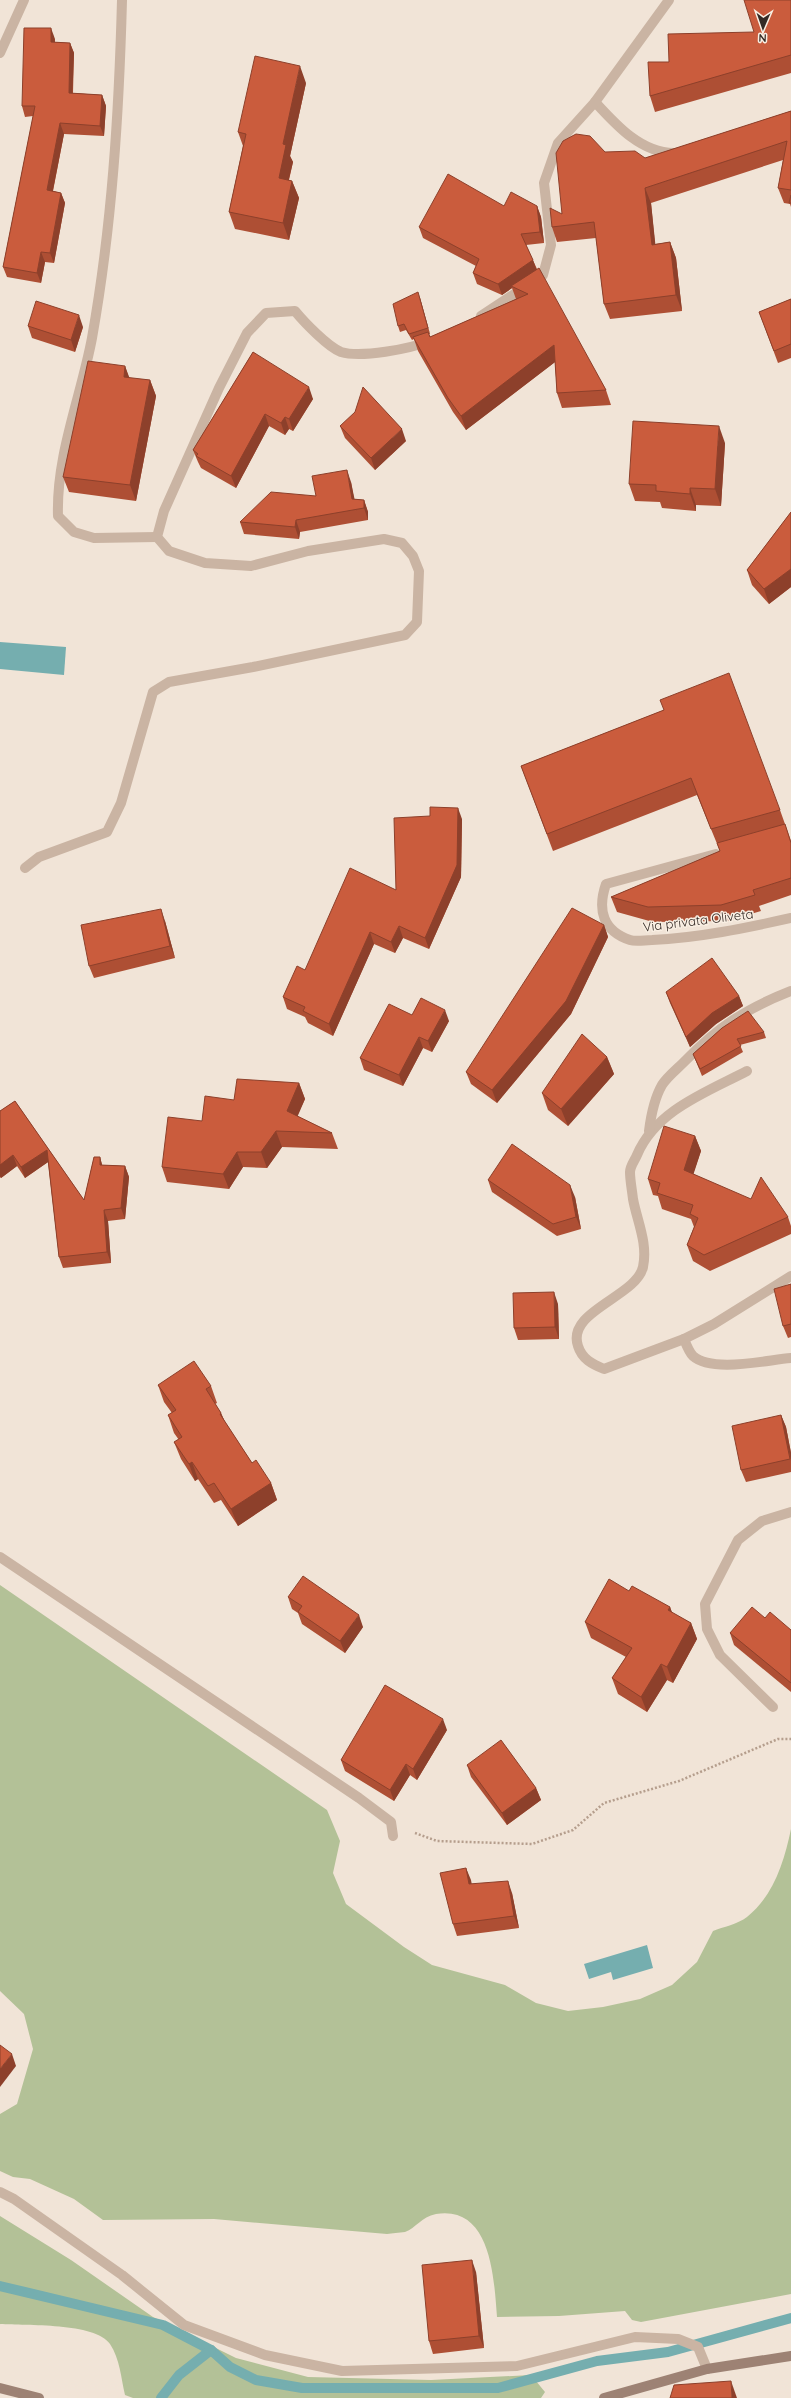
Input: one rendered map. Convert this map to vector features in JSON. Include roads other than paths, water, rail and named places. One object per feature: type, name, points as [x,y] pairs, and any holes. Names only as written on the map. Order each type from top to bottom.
[{"type":"street","points":[[0,53],[24,0]]},
{"type":"street","points":[[25,868],[39,857],[107,832],[120,803],[153,692],[169,682],[253,667],[405,635],[416,622],[419,571],[413,556],[402,543],[384,539],[308,551],[251,566],[205,563],[170,551],[157,537],[94,538],[74,532],[58,516],[58,492],[72,421],[92,339],[110,212],[120,66],[122,0]]},
{"type":"street","points":[[469,322],[490,311],[543,275],[551,245],[544,183],[558,143],[595,102],[669,0]]},
{"type":"street","points":[[595,102],[629,135],[647,148],[662,153],[684,153]]},
{"type":"street","points":[[157,537],[164,511],[223,381],[247,333],[266,313],[295,311],[307,326],[341,352],[375,354],[427,342],[441,335]]},
{"type":"street","name":"Via privata Oliveta","points":[[724,852],[606,884],[600,899],[601,910],[611,930],[631,941],[663,939],[753,926],[791,918]]},
{"type":"street","points":[[791,990],[760,1003],[733,1018],[706,1039],[662,1084],[651,1114],[649,1131],[630,1171],[634,1200],[644,1242],[643,1266],[638,1279],[587,1317],[578,1330],[576,1340],[580,1352],[588,1362],[604,1369],[684,1339],[714,1324],[791,1276]]},
{"type":"street","points":[[649,1131],[682,1105],[747,1071]]},
{"type":"street","points":[[684,1339],[692,1355],[704,1362],[718,1365],[791,1358]]},
{"type":"street","points":[[773,1707],[720,1655],[707,1629],[705,1604],[738,1540],[762,1521],[791,1512]]},
{"type":"street","points":[[0,1557],[359,1798],[391,1822],[393,1836]]},
{"type":"street","points":[[0,2192],[14,2199],[122,2275],[184,2325],[265,2355],[342,2371],[517,2366],[635,2337],[642,2337],[678,2339],[698,2347],[707,2369]]},
{"type":"street","points":[[604,2398],[707,2369],[791,2356]]},
{"type":"street","points":[[0,2388],[40,2398]]},
{"type":"water","points":[[0,642],[66,647],[64,675],[0,669]]},
{"type":"water","points":[[647,1945],[653,1968],[613,1980],[611,1972],[589,1979],[584,1964]]},
{"type":"waterway","points":[[0,2286],[163,2325],[211,2350],[230,2367],[256,2380],[302,2388],[498,2388],[597,2361],[668,2352],[791,2318]]},
{"type":"waterway","points":[[161,2398],[179,2375],[211,2350]]}]
